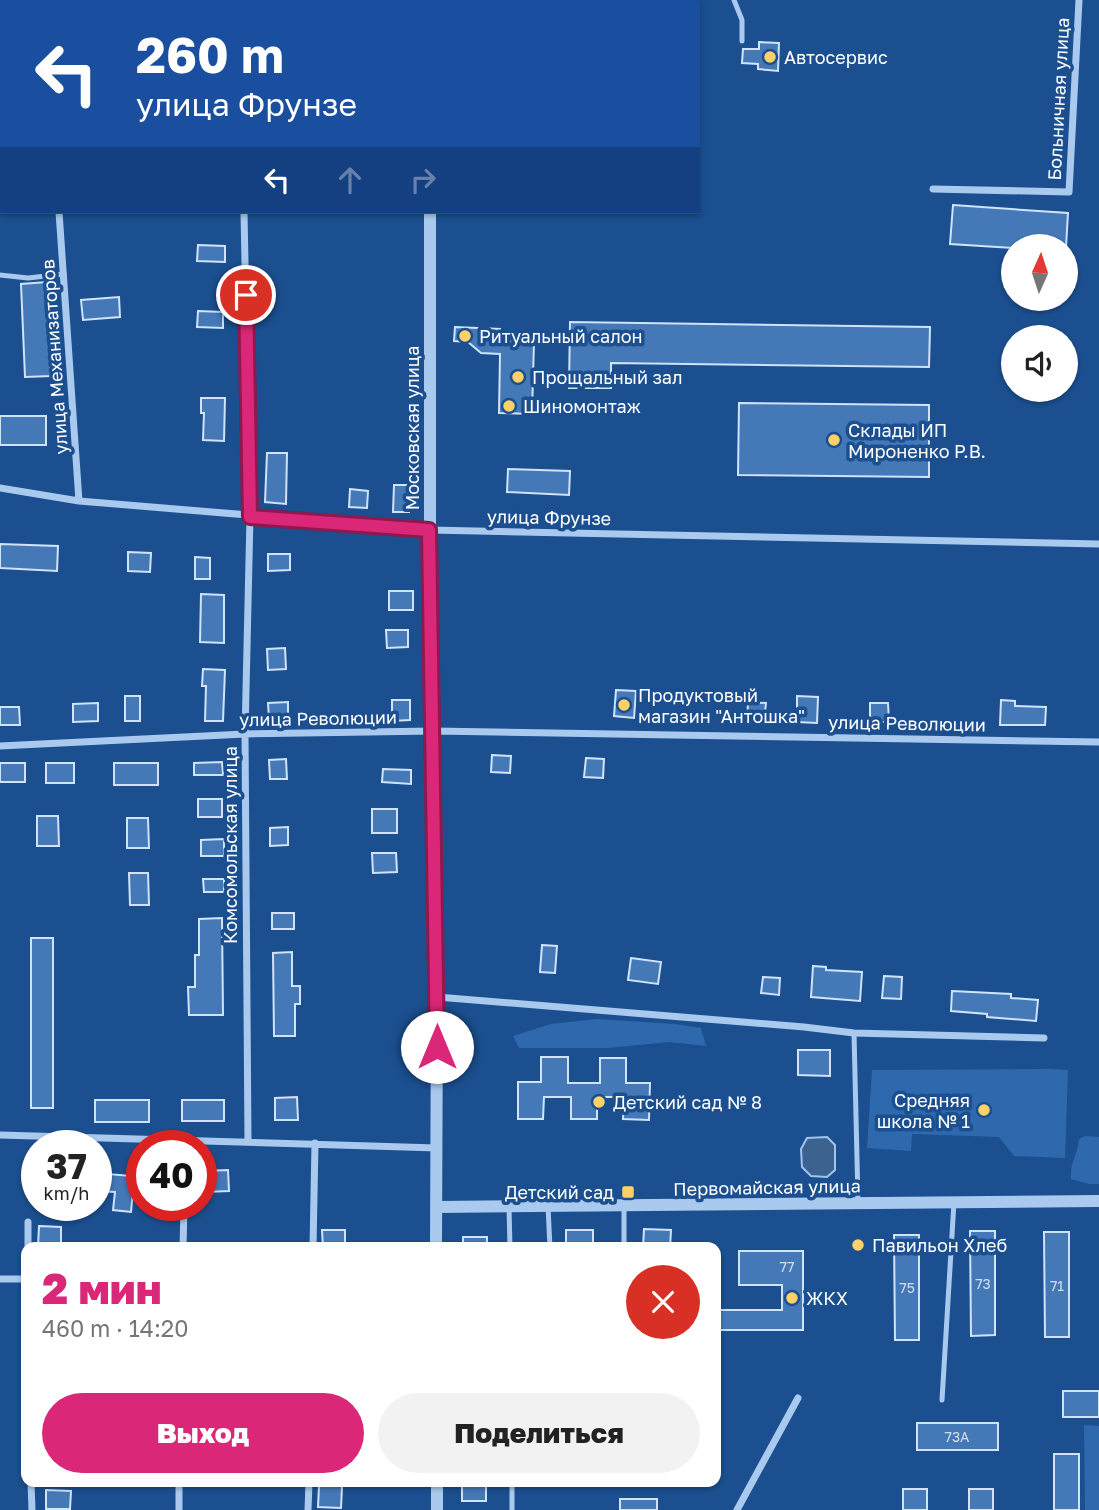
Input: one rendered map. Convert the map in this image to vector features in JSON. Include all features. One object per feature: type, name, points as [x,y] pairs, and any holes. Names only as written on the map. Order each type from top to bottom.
[{"type":"street","name":"Больничная улица","points":[[933,189],[1069,192],[1079,0]]},
{"type":"street","name":"улица Механизаторов","points":[[59,214],[79,501]]},
{"type":"street","name":"Комсомольская улица","points":[[244,214],[250,517],[245,734],[248,1142]]},
{"type":"street","name":"Московская улица","points":[[430,214],[429,530],[437,997],[436,1242]]},
{"type":"street","name":"улица Фрунзе","points":[[0,488],[79,501],[429,530],[1099,544]]},
{"type":"street","name":"улица Революции","points":[[0,746],[245,734],[434,731],[1099,742]]},
{"type":"street","points":[[437,997],[854,1033],[1044,1038]]},
{"type":"street","points":[[0,1135],[126,1140]]},
{"type":"street","points":[[217,1142],[437,1148]]},
{"type":"street","points":[[313,1242],[315,1143]]},
{"type":"street","name":"Первомайская улица","points":[[436,1207],[1099,1201]]},
{"type":"street","points":[[183,1242],[184,1221]]},
{"type":"street","points":[[28,1222],[28,1242]]},
{"type":"street","points":[[0,1279],[21,1279]]},
{"type":"street","points":[[737,1510],[798,1398]]},
{"type":"street","points":[[31,1487],[32,1510]]},
{"type":"street","points":[[179,1487],[179,1510]]},
{"type":"street","points":[[308,1510],[309,1487]]},
{"type":"street","points":[[437,1487],[437,1510]]},
{"type":"lane","points":[[734,0],[742,20],[742,41]]},
{"type":"lane","points":[[0,275],[28,278],[64,274]]},
{"type":"lane","points":[[854,1033],[858,1203]]},
{"type":"lane","points":[[942,1400],[954,1202]]},
{"type":"lane","points":[[548,1206],[550,1242]]},
{"type":"lane","points":[[624,1206],[624,1242]]},
{"type":"lane","points":[[509,1207],[510,1242]]},
{"type":"lane","points":[[512,1487],[512,1510]]},
{"type":"shaded area","points":[[597,1019],[701,1028],[706,1046],[669,1042],[608,1048],[519,1048],[513,1036],[551,1024]]},
{"type":"shaded area","points":[[872,1070],[1068,1070],[1065,1158],[1014,1156],[999,1137],[912,1134],[911,1151],[867,1148]]},
{"type":"shaded area","points":[[1085,1136],[1099,1137],[1099,1184],[1071,1179],[1079,1139]]},
{"type":"shaded area","points":[[827,1137],[835,1145],[835,1170],[827,1177],[811,1176],[802,1167],[801,1149],[807,1138]]},
{"type":"shaded area","points":[[1084,1425],[1099,1426],[1099,1510],[1085,1510]]},
{"type":"building","points":[[759,42],[779,43],[778,71],[758,69],[758,64],[742,63],[743,49],[759,49]]},
{"type":"building","points":[[953,205],[1068,213],[1067,234],[1001,234],[1001,247],[950,244]]},
{"type":"building","points":[[198,245],[225,246],[225,262],[197,261]]},
{"type":"building","points":[[47,282],[51,376],[25,377],[21,284]]},
{"type":"building","points":[[119,297],[120,317],[83,320],[81,300]]},
{"type":"building","points":[[198,311],[223,312],[223,328],[197,327]]},
{"type":"building","points":[[570,322],[930,327],[929,367],[611,363],[611,388],[569,388]]},
{"type":"building","points":[[455,327],[500,329],[499,341],[534,341],[532,414],[499,413],[500,354],[481,353],[468,342],[454,341]]},
{"type":"building","points":[[201,398],[225,398],[224,441],[203,440],[204,413],[201,413]]},
{"type":"building","name":"Склады ИП Мироненко Р.В.","points":[[739,403],[929,405],[929,477],[738,475]]},
{"type":"building","points":[[0,416],[46,416],[46,445],[0,445]]},
{"type":"building","points":[[267,453],[287,453],[286,504],[265,502]]},
{"type":"building","points":[[508,469],[570,471],[569,495],[507,492]]},
{"type":"building","points":[[394,485],[409,485],[409,512],[393,512]]},
{"type":"building","points":[[350,489],[368,491],[367,508],[349,507]]},
{"type":"building","points":[[0,544],[58,546],[57,571],[0,568]]},
{"type":"building","points":[[128,552],[151,553],[150,572],[128,571]]},
{"type":"building","points":[[268,554],[290,554],[290,570],[268,571]]},
{"type":"building","points":[[195,557],[210,558],[210,579],[195,579]]},
{"type":"building","points":[[389,591],[413,591],[413,610],[389,610]]},
{"type":"building","points":[[201,594],[224,595],[224,643],[200,642]]},
{"type":"building","points":[[386,630],[408,630],[408,647],[387,648]]},
{"type":"building","points":[[285,648],[286,669],[268,670],[267,649]]},
{"type":"building","points":[[203,669],[225,670],[223,721],[205,721],[206,686],[202,686]]},
{"type":"building","points":[[616,690],[636,691],[634,718],[614,716]]},
{"type":"building","points":[[125,696],[140,696],[140,721],[125,721]]},
{"type":"building","points":[[797,696],[818,697],[817,723],[797,722]]},
{"type":"building","points":[[392,700],[410,700],[410,720],[392,721]]},
{"type":"building","points":[[1001,700],[1015,701],[1015,706],[1046,707],[1045,725],[1000,725]]},
{"type":"building","points":[[288,702],[288,720],[269,720],[268,703]]},
{"type":"building","points":[[748,702],[766,703],[764,722],[747,721]]},
{"type":"building","points":[[98,703],[98,721],[73,722],[73,704]]},
{"type":"building","points":[[870,703],[888,703],[889,722],[870,722]]},
{"type":"building","points":[[0,707],[19,707],[20,725],[0,725]]},
{"type":"building","points":[[492,755],[511,756],[510,773],[491,772]]},
{"type":"building","points":[[586,758],[604,759],[603,778],[584,777]]},
{"type":"building","points":[[286,759],[287,779],[270,779],[269,760]]},
{"type":"building","points":[[222,762],[223,775],[194,775],[194,763]]},
{"type":"building","points":[[0,763],[25,763],[25,782],[0,782]]},
{"type":"building","points":[[46,763],[74,763],[74,783],[46,783]]},
{"type":"building","points":[[114,763],[158,763],[158,785],[114,785]]},
{"type":"building","points":[[383,769],[411,770],[411,784],[382,782]]},
{"type":"building","points":[[198,799],[222,799],[222,817],[198,817]]},
{"type":"building","points":[[372,809],[397,809],[397,833],[372,833]]},
{"type":"building","points":[[37,816],[58,816],[59,846],[37,846]]},
{"type":"building","points":[[127,818],[148,818],[149,848],[127,848]]},
{"type":"building","points":[[288,827],[288,845],[270,846],[270,828]]},
{"type":"building","points":[[224,839],[224,856],[201,856],[201,840]]},
{"type":"building","points":[[372,853],[396,853],[397,872],[373,873]]},
{"type":"building","points":[[129,873],[148,873],[149,905],[130,905]]},
{"type":"building","points":[[203,879],[224,879],[224,892],[204,892]]},
{"type":"building","points":[[272,913],[294,913],[294,929],[272,929]]},
{"type":"building","points":[[222,918],[223,1015],[189,1015],[188,987],[195,987],[195,955],[199,955],[199,919]]},
{"type":"building","points":[[31,938],[53,938],[53,1108],[31,1108]]},
{"type":"building","points":[[542,945],[557,946],[555,973],[540,972]]},
{"type":"building","points":[[292,952],[292,986],[300,986],[300,1004],[295,1004],[295,1036],[274,1036],[273,953]]},
{"type":"building","points":[[631,958],[661,962],[658,984],[628,980]]},
{"type":"building","points":[[813,966],[826,967],[826,970],[862,972],[860,1001],[811,997]]},
{"type":"building","points":[[884,976],[902,977],[901,999],[882,998]]},
{"type":"building","points":[[763,977],[780,978],[779,995],[761,993]]},
{"type":"building","points":[[952,991],[1011,994],[1011,998],[1038,1000],[1036,1021],[951,1011]]},
{"type":"building","points":[[798,1050],[830,1050],[830,1076],[798,1075]]},
{"type":"building","points":[[541,1057],[568,1057],[568,1083],[600,1083],[600,1058],[626,1058],[626,1083],[650,1083],[649,1120],[623,1119],[624,1097],[597,1097],[597,1119],[571,1119],[571,1097],[544,1097],[543,1119],[518,1119],[518,1082],[541,1082]]},
{"type":"building","points":[[297,1097],[298,1120],[275,1120],[275,1098]]},
{"type":"building","points":[[95,1100],[149,1100],[149,1122],[95,1122]]},
{"type":"building","points":[[182,1100],[224,1100],[224,1121],[182,1121]]},
{"type":"building","points":[[217,1170],[228,1170],[229,1191],[217,1191]]},
{"type":"building","points":[[112,1174],[126,1176],[126,1211],[113,1210],[115,1192],[112,1192]]},
{"type":"building","points":[[39,1226],[61,1227],[61,1242],[38,1242]]},
{"type":"building","points":[[644,1229],[671,1230],[670,1242],[643,1242]]},
{"type":"building","points":[[322,1230],[345,1230],[345,1242],[323,1242]]},
{"type":"building","points":[[566,1230],[593,1230],[593,1242],[566,1242]]},
{"type":"building","points":[[970,1231],[995,1231],[995,1335],[971,1336]]},
{"type":"building","points":[[1044,1232],[1069,1232],[1069,1337],[1045,1337]]},
{"type":"building","points":[[894,1235],[919,1235],[919,1340],[895,1340]]},
{"type":"building","points":[[463,1237],[487,1237],[487,1242],[463,1242]]},
{"type":"building","name":"ЖКХ","points":[[739,1251],[803,1251],[803,1330],[721,1330],[721,1310],[782,1310],[782,1285],[739,1285]]},
{"type":"building","points":[[1063,1391],[1099,1391],[1099,1417],[1063,1417]]},
{"type":"building","points":[[917,1423],[998,1423],[998,1450],[917,1450]]},
{"type":"building","points":[[1054,1454],[1079,1454],[1079,1510],[1054,1510]]},
{"type":"building","points":[[319,1487],[342,1487],[341,1508],[318,1507]]},
{"type":"building","points":[[462,1487],[486,1487],[486,1501],[462,1501]]},
{"type":"building","points":[[903,1489],[927,1489],[927,1510],[903,1510]]},
{"type":"building","points":[[969,1489],[993,1489],[993,1510],[969,1510]]},
{"type":"building","points":[[46,1490],[71,1491],[70,1509],[46,1509]]},
{"type":"building","points":[[620,1499],[657,1499],[657,1510],[620,1510]]},
{"type":"place","name":"Автосервис","points":[[770,57]]},
{"type":"place","name":"Ритуальный салон","points":[[465,336]]},
{"type":"place","name":"Прощальный зал","points":[[518,377]]},
{"type":"place","name":"Шиномонтаж","points":[[509,406]]},
{"type":"place","name":"Склады ИП Мироненко Р.В.","points":[[834,440]]},
{"type":"place","name":"Продуктовый магазин \"Антошка\"","points":[[624,705]]},
{"type":"place","name":"Детский сад № 8","points":[[599,1102]]},
{"type":"place","name":"Средняя школа № 1","points":[[984,1110]]},
{"type":"place","name":"Детский сад","points":[[628,1192]]},
{"type":"place","name":"Павильон Хлеб","points":[[858,1245]]},
{"type":"place","name":"ЖКХ","points":[[792,1298]]},
{"type":"route","points":[[246,295],[250,517],[429,530],[437,1047]]}]
